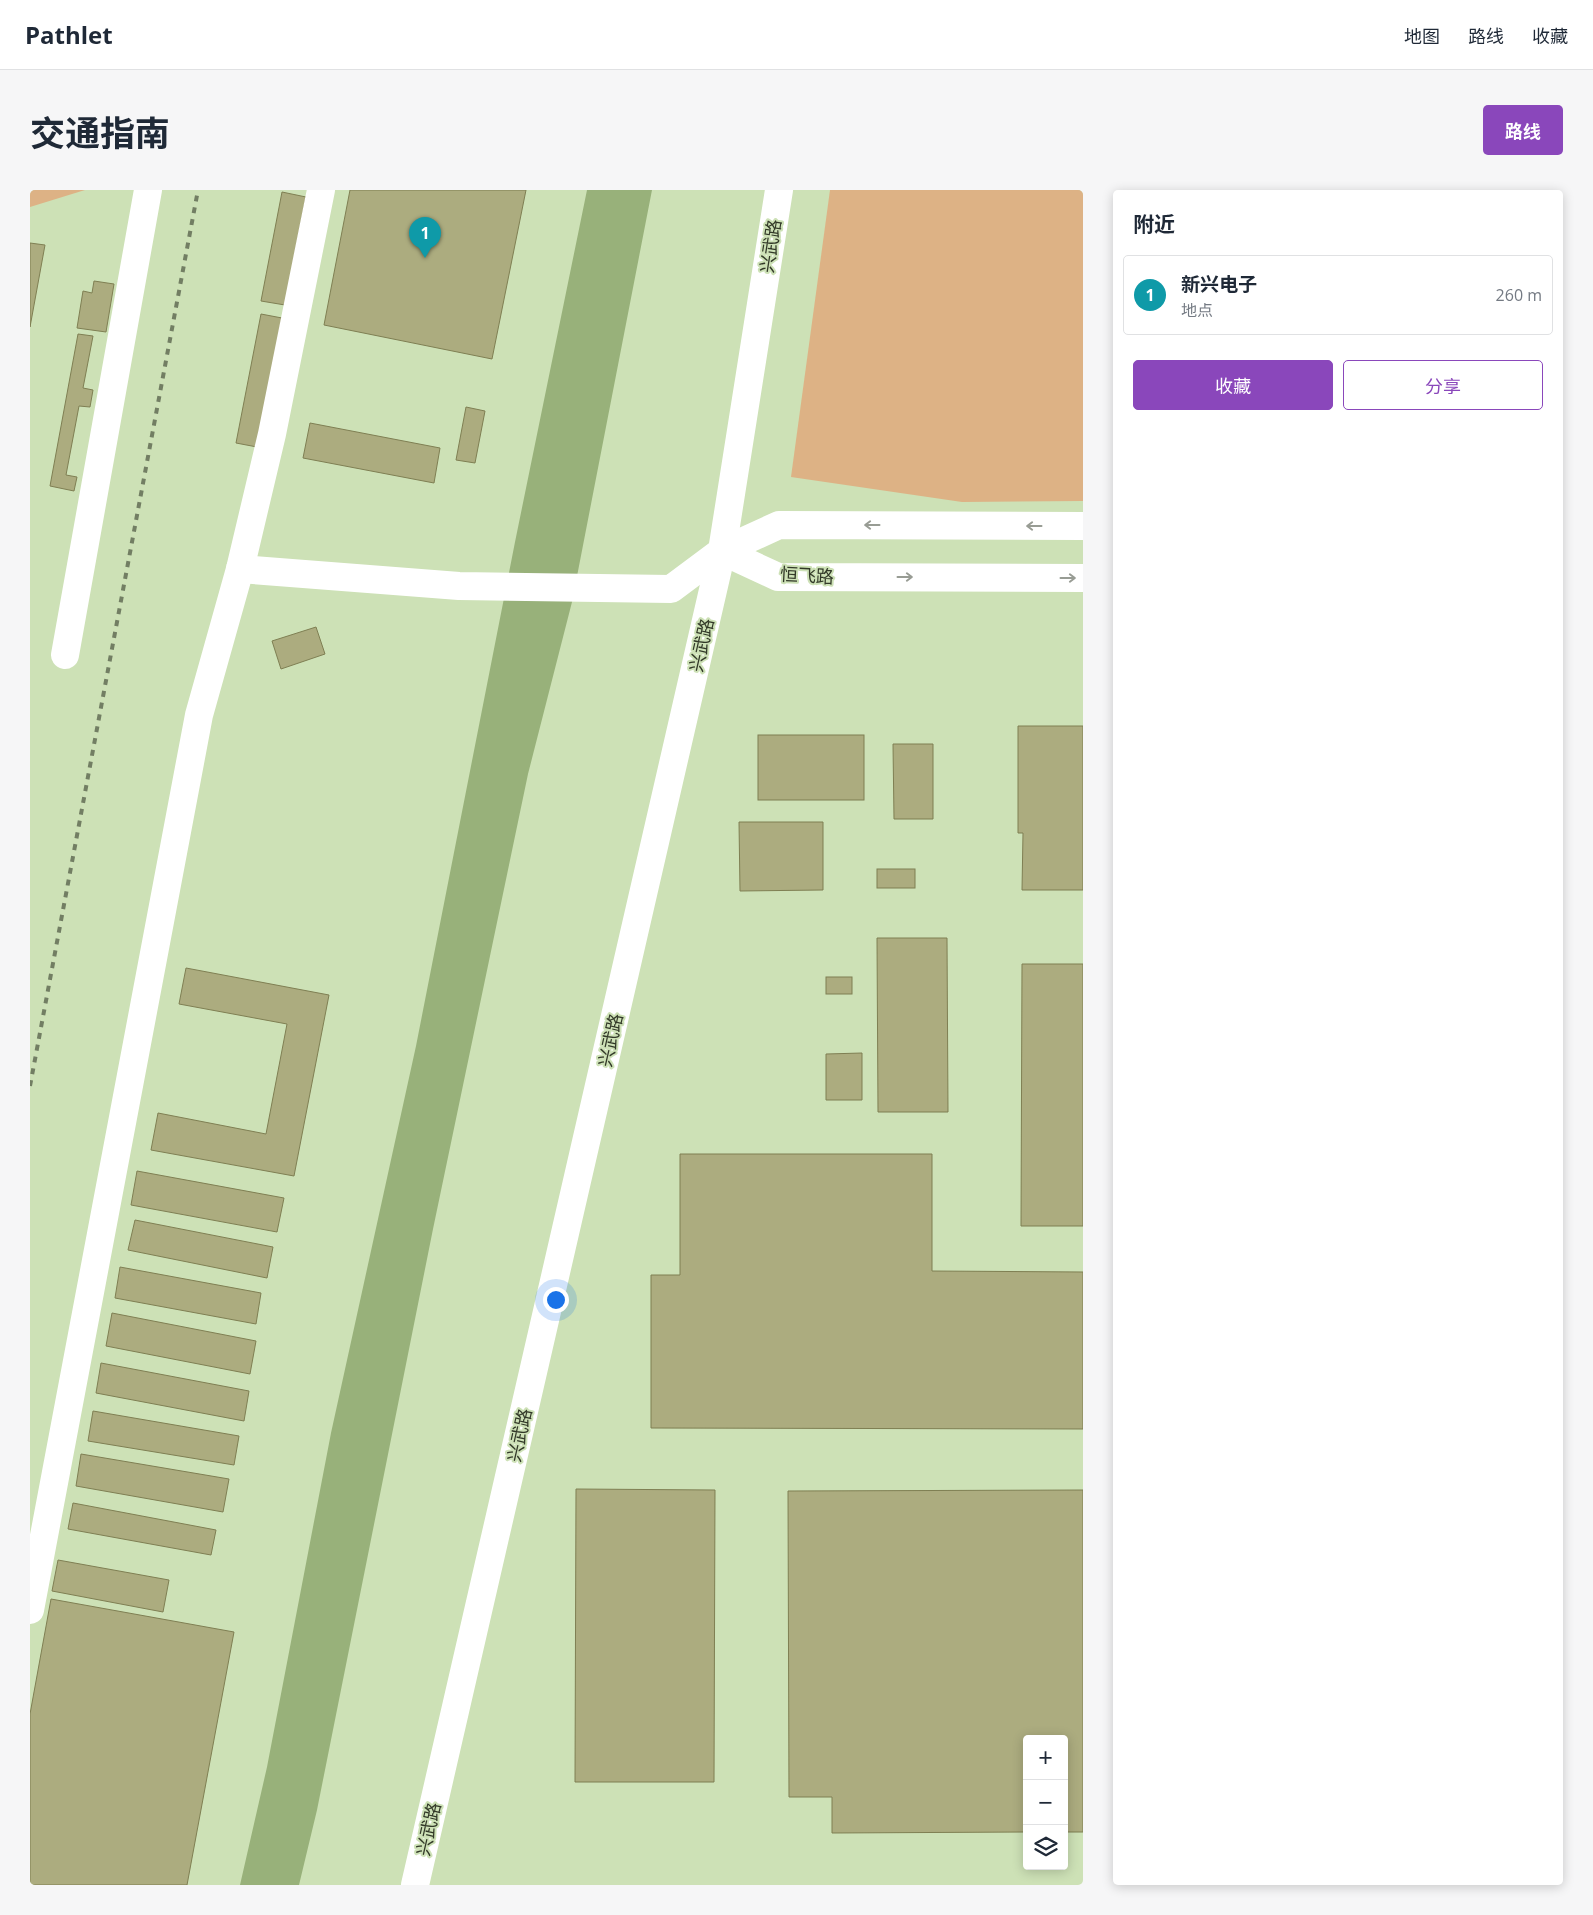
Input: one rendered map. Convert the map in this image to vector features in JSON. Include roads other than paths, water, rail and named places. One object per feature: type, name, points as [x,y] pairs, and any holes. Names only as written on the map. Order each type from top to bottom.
[{"type":"street","points":[[65,655],[148,190]]},
{"type":"street","points":[[30,1610],[199,715],[240,569],[272,434],[322,190]]},
{"type":"street","name":"兴武路","points":[[415,1885],[722,551],[779,190]]},
{"type":"street","points":[[240,569],[459,586],[671,589],[722,551],[779,525],[1083,526]]},
{"type":"street","name":"恒飞路","points":[[722,551],[778,577],[1083,578]]},
{"type":"railway","points":[[30,1086],[198,190]]},
{"type":"place","name":"新兴电子","points":[[425,258]]}]
